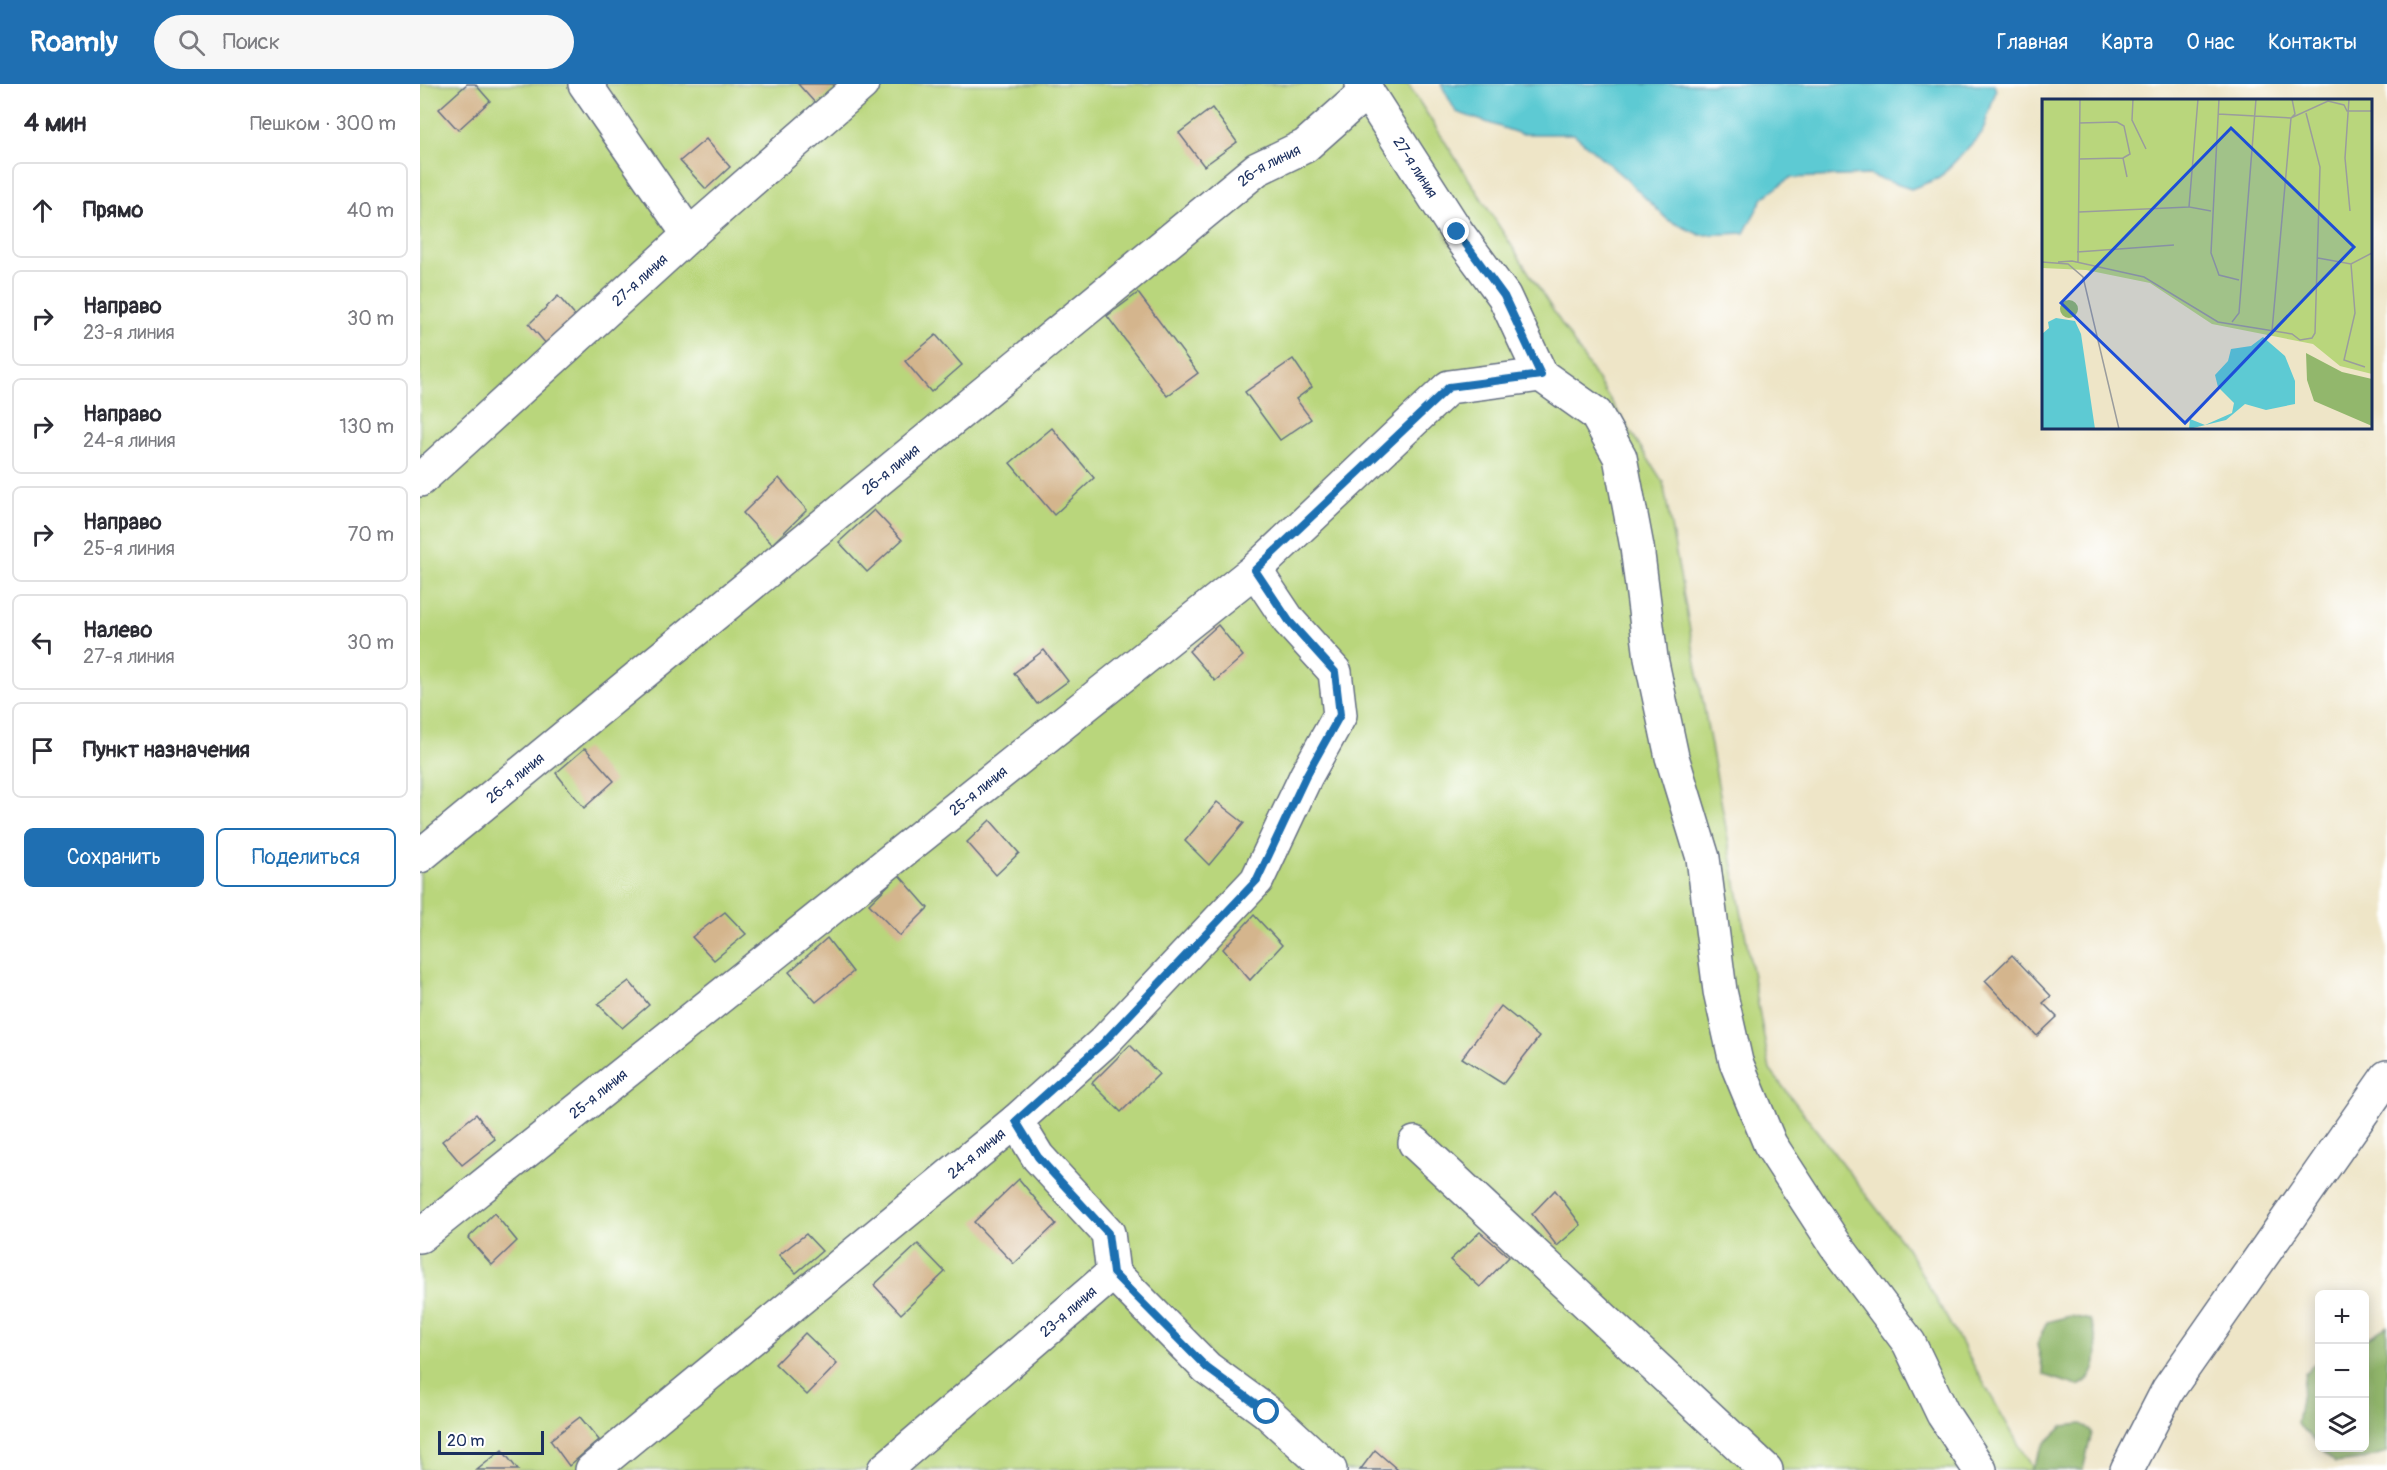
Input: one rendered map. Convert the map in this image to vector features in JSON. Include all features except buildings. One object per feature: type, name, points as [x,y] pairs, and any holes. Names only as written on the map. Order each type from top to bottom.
[{"type":"street","points":[[585,84],[689,235]]},
{"type":"street","name":"27-я линия","points":[[420,480],[689,235],[862,84]]},
{"type":"street","name":"27-я линия","points":[[1364,88],[1457,232],[1504,296],[1541,375]]},
{"type":"street","name":"26-я линия","points":[[420,856],[1257,169],[1305,146],[1364,88]]},
{"type":"street","points":[[1541,375],[1596,414],[1620,457],[1637,547],[1651,658],[1672,757],[1703,858],[1720,991],[1736,1062],[1770,1144],[1835,1244],[1909,1343],[1943,1414],[1980,1470]]},
{"type":"street","name":"25-я линия","points":[[420,1236],[1255,570],[1449,387],[1541,375]]},
{"type":"street","name":"24-я линия","points":[[592,1470],[1016,1121],[1103,1043],[1257,880],[1306,776],[1340,715],[1335,672],[1289,621],[1255,570]]},
{"type":"street","points":[[2127,1470],[2168,1390],[2387,1077]]},
{"type":"street","points":[[1016,1121],[1038,1157],[1108,1233],[1113,1273],[1207,1368],[1267,1412],[1330,1470]]},
{"type":"street","points":[[1415,1143],[1766,1470]]},
{"type":"street","name":"23-я линия","points":[[884,1470],[1113,1273]]},
{"type":"green space","points":[[420,84],[1408,84],[1663,482],[1770,1070],[1907,1248],[2033,1470],[420,1470]]},
{"type":"green space","points":[[2070,1316],[2090,1320],[2096,1341],[2096,1364],[2090,1377],[2078,1386],[2044,1375],[2037,1344],[2047,1322]]},
{"type":"green space","points":[[2387,1326],[2387,1452],[2360,1460],[2335,1463],[2325,1452],[2369,1452],[2369,1337]]},
{"type":"green space","points":[[2315,1363],[2315,1440],[2297,1424],[2305,1374]]},
{"type":"green space","points":[[2082,1424],[2092,1432],[2083,1470],[2030,1470],[2044,1444],[2063,1426]]},
{"type":"water","points":[[1441,84],[1994,84],[1996,91],[1982,133],[1939,178],[1911,189],[1869,175],[1790,178],[1763,198],[1744,233],[1700,235],[1668,220],[1626,179],[1574,134],[1521,134],[1456,112]]},
{"type":"route","points":[[1267,1412],[1207,1368],[1113,1273],[1108,1233],[1038,1157],[1016,1121],[1103,1043],[1257,880],[1306,776],[1340,715],[1335,672],[1289,621],[1255,570],[1449,387],[1541,375],[1504,296],[1457,232]]}]
